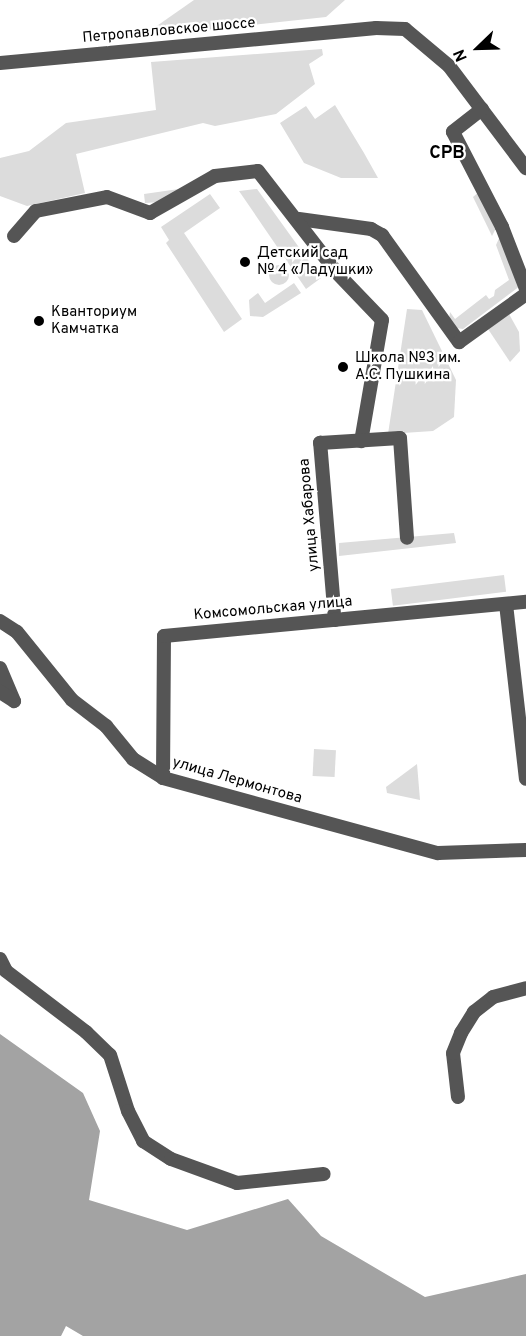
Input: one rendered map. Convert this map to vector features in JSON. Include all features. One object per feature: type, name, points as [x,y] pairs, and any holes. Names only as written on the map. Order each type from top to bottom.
[{"type":"street","name":"Петропавловское шоссе","points":[[0,63],[341,31],[405,28],[449,66],[526,168]]},
{"type":"street","points":[[482,109],[453,132],[506,235],[526,289]]},
{"type":"street","points":[[14,236],[36,211],[107,197],[150,213],[215,176],[258,171],[299,219],[338,273],[382,321],[361,441],[400,438],[407,538]]},
{"type":"street","points":[[299,219],[371,229],[382,235],[459,342],[526,294]]},
{"type":"street","name":"улица Хабарова","points":[[336,620],[320,443],[361,441]]},
{"type":"street","name":"Комсомольская улица","points":[[163,778],[164,636],[526,602]]},
{"type":"street","points":[[506,604],[526,779]]},
{"type":"street","name":"улица Лермонтова","points":[[0,621],[17,632],[72,700],[106,726],[132,759],[163,778],[438,853],[526,850]]},
{"type":"street","points":[[0,668],[14,700],[0,692]]},
{"type":"street","points":[[0,960],[6,971],[86,1032],[110,1055],[128,1111],[143,1141],[171,1160],[237,1183],[324,1174]]},
{"type":"street","points":[[458,1096],[453,1053],[465,1026],[474,1012],[493,998],[526,988]]},
{"type":"shaded area","points":[[194,0],[345,0],[326,17],[141,37]]},
{"type":"shaded area","points":[[322,49],[323,55],[309,64],[315,84],[276,114],[215,126],[203,123],[76,154],[85,193],[27,206],[0,196],[0,158],[29,151],[66,123],[156,110],[151,62]]},
{"type":"shaded area","points":[[335,105],[378,178],[341,178],[304,163],[280,123],[306,106],[315,119]]},
{"type":"shaded area","points":[[179,189],[161,202],[145,203],[144,194]]},
{"type":"shaded area","points":[[257,189],[321,278],[306,289],[239,191]]},
{"type":"shaded area","points":[[480,191],[497,226],[492,236],[473,197]]},
{"type":"shaded area","points":[[210,194],[220,208],[184,233],[242,319],[224,332],[166,243],[169,240],[161,227]]},
{"type":"shaded area","points":[[501,234],[520,286],[463,329],[456,328],[449,320],[450,312],[455,319],[486,295],[489,299],[494,296],[495,290],[509,280],[496,245]]},
{"type":"shaded area","points":[[279,265],[286,268],[289,275],[286,282],[279,285],[272,282],[269,275],[272,268]]},
{"type":"shaded area","points":[[294,283],[301,293],[263,317],[250,316],[249,300],[258,293],[265,303]]},
{"type":"shaded area","points":[[407,309],[422,310],[456,380],[454,417],[433,431],[388,434]]},
{"type":"shaded area","points":[[509,314],[519,332],[520,351],[510,362],[488,329]]},
{"type":"shaded area","points":[[454,533],[456,543],[339,556],[339,543]]},
{"type":"shaded area","points":[[504,575],[506,592],[393,606],[391,589]]},
{"type":"shaded area","points":[[314,749],[336,750],[335,777],[313,776]]},
{"type":"shaded area","points":[[417,764],[420,800],[387,793],[386,787]]},
{"type":"shaded area","points":[[0,1034],[83,1093],[100,1131],[89,1200],[187,1230],[288,1199],[321,1236],[425,1297],[526,1274],[526,1336],[83,1336],[66,1326],[61,1336],[0,1336]]},
{"type":"place","name":"Детский сад № 4 «Ладушки»","points":[[245,262]]},
{"type":"place","name":"Кванториум Камчатка","points":[[39,321]]},
{"type":"place","name":"Школа №3 им. А.С. Пушкина","points":[[343,367]]},
{"type":"district","name":"СРВ","points":[[447,154]]}]
